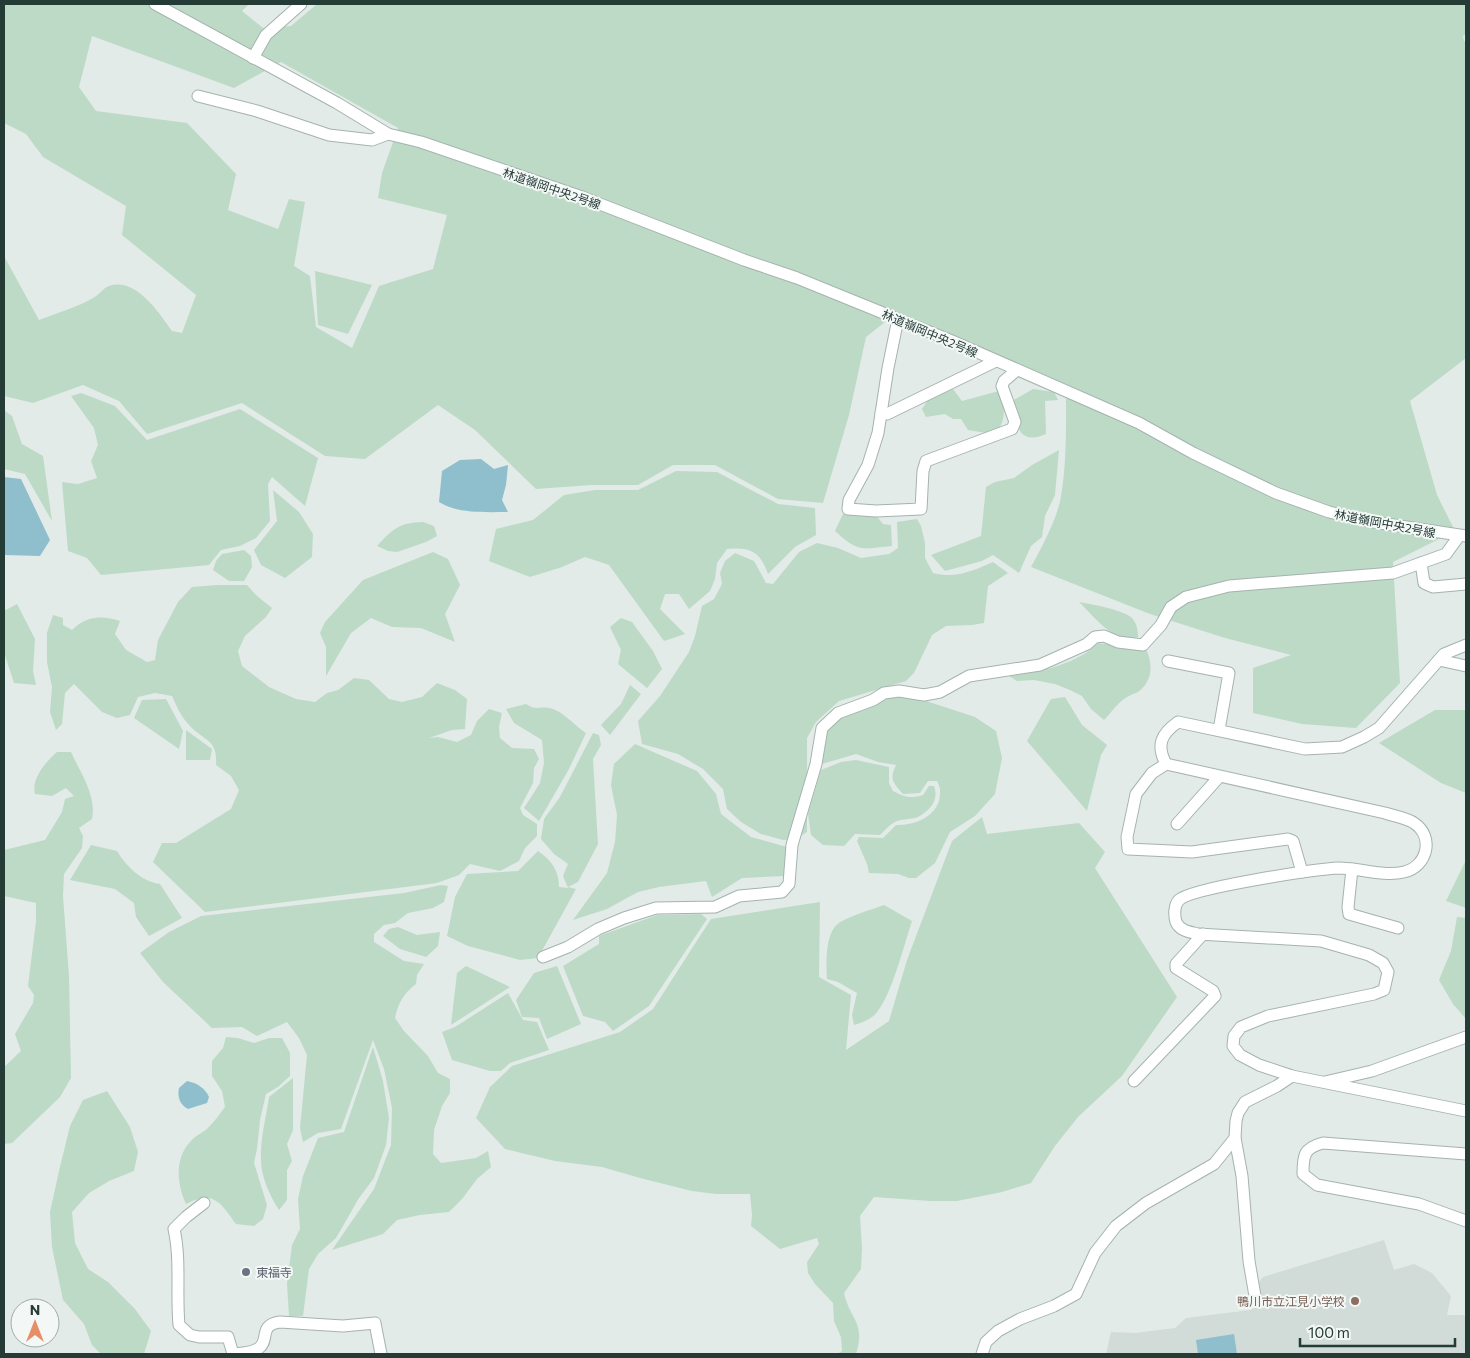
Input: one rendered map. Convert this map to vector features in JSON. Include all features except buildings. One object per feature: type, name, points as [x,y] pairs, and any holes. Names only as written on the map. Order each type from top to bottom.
[{"type":"street","points":[[155,4],[388,134]]},
{"type":"street","points":[[253,58],[266,35],[301,4]]},
{"type":"street","points":[[198,96],[257,111],[329,135],[372,140],[388,134]]},
{"type":"street","name":"林道嶺岡中央2号線","points":[[388,134],[421,142],[582,197],[797,278],[952,340],[1139,423],[1193,453],[1276,494],[1329,512],[1367,521],[1463,536]]},
{"type":"street","points":[[898,320],[878,433],[868,465],[849,500],[848,509],[876,511],[921,509],[922,471],[926,461],[1012,429],[1015,422],[1002,386],[1004,381],[1017,370]]},
{"type":"street","points":[[881,413],[887,414],[996,361]]},
{"type":"street","points":[[544,957],[568,947],[598,929],[656,908],[715,907],[739,896],[782,892],[789,884],[792,845],[816,764],[822,728],[838,713],[873,700],[884,693],[899,691],[924,695],[940,692],[969,676],[1040,665],[1086,644],[1096,637],[1104,636],[1118,642],[1144,645],[1161,625],[1171,606],[1186,597],[1229,586],[1393,572],[1446,554],[1463,536]]},
{"type":"street","points":[[1421,563],[1424,583],[1433,587],[1466,584]]},
{"type":"street","points":[[1166,764],[1161,754],[1162,740],[1167,730],[1178,722],[1305,749],[1342,746],[1364,737],[1379,728],[1444,654],[1466,645]]},
{"type":"street","points":[[1439,660],[1466,666]]},
{"type":"street","points":[[1168,661],[1229,673],[1219,730]]},
{"type":"street","points":[[1302,872],[1293,842],[1288,839],[1192,852],[1128,849],[1127,837],[1136,794],[1152,773],[1166,764],[1385,813],[1414,822],[1422,832],[1427,844],[1425,856],[1416,867],[1405,872],[1394,873],[1340,868],[1302,872],[1219,887],[1184,896],[1177,901],[1175,910],[1176,923],[1183,930],[1203,934],[1321,941],[1369,955],[1383,963],[1388,972],[1384,990],[1374,994],[1268,1016],[1241,1027],[1234,1036],[1232,1046],[1240,1055],[1259,1065],[1292,1076],[1466,1111]]},
{"type":"street","points":[[1177,824],[1219,777]]},
{"type":"street","points":[[1352,869],[1349,914],[1398,928]]},
{"type":"street","points":[[1134,1080],[1215,996],[1213,991],[1176,968],[1176,964],[1203,934]]},
{"type":"street","points":[[1320,1082],[1372,1071],[1466,1037]]},
{"type":"street","points":[[1255,1296],[1249,1261],[1242,1176],[1235,1138],[1238,1113],[1245,1102],[1292,1076]]},
{"type":"street","points":[[982,1354],[986,1342],[998,1331],[1076,1294],[1095,1254],[1116,1226],[1146,1203],[1214,1164],[1235,1138]]},
{"type":"street","points":[[1466,1154],[1323,1143],[1313,1146],[1306,1152],[1303,1161],[1303,1174],[1316,1185],[1419,1204],[1466,1221]]},
{"type":"street","points":[[204,1203],[174,1229],[177,1240],[177,1306],[179,1325],[190,1335],[199,1337],[228,1337],[234,1354],[248,1353],[258,1348],[263,1343],[265,1331],[273,1323],[342,1326],[375,1323],[381,1354]]},
{"type":"shaded area","name":"鴨川市立江見小学校","points":[[1384,1240],[1394,1270],[1414,1264],[1432,1273],[1451,1296],[1447,1315],[1463,1315],[1466,1317],[1466,1354],[1106,1354],[1111,1332],[1135,1333],[1175,1328],[1186,1318],[1250,1310],[1260,1305],[1259,1282],[1263,1277]]},
{"type":"green space","points":[[4,4],[249,4],[242,11],[263,28],[291,26],[317,4],[1466,4],[1466,34],[1463,36],[1466,42],[1466,358],[1410,401],[1437,495],[1455,531],[1393,562],[1400,683],[1356,728],[1302,724],[1253,713],[1253,668],[1291,655],[1225,638],[1150,614],[1031,567],[1045,541],[1061,496],[1065,456],[1066,388],[894,315],[866,337],[849,415],[823,503],[778,499],[715,465],[673,465],[638,485],[592,485],[536,489],[475,430],[438,405],[365,459],[325,456],[242,403],[147,434],[119,401],[83,385],[33,403],[4,396],[4,256],[39,320],[87,301],[109,286],[119,285],[128,287],[146,298],[172,331],[182,333],[196,295],[122,235],[126,206],[43,157],[26,134],[4,123]],"holes":[[[92,36],[234,88],[281,62],[398,128],[382,173],[378,198],[447,215],[433,269],[379,286],[352,348],[316,327],[310,276],[294,266],[305,202],[289,199],[278,229],[228,210],[236,174],[187,123],[96,111],[79,87]]]},
{"type":"green space","points":[[315,271],[372,285],[348,334],[318,325]]},
{"type":"green space","points":[[953,389],[962,401],[999,391],[1004,410],[999,429],[986,433],[968,430],[961,419],[953,419],[945,414],[926,417],[922,409],[928,400]]},
{"type":"green space","points":[[1033,389],[1054,392],[1058,400],[1045,401],[1046,434],[1029,437],[1024,435],[1017,424],[1012,401]]},
{"type":"green space","points":[[81,393],[115,406],[147,440],[240,409],[318,458],[305,506],[272,477],[268,484],[270,521],[256,538],[240,546],[221,550],[209,565],[101,575],[87,558],[68,551],[62,482],[78,484],[97,478],[91,461],[98,445],[94,428],[71,396]]},
{"type":"green space","points":[[4,410],[12,416],[22,444],[43,456],[52,521],[25,474],[4,469]]},
{"type":"green space","points":[[1059,450],[1055,495],[1045,516],[1042,537],[1031,546],[1019,573],[993,555],[982,561],[945,571],[931,555],[981,536],[986,487],[995,482],[1014,478],[1032,465]]},
{"type":"green space","points":[[676,471],[717,472],[778,504],[815,508],[816,535],[795,547],[768,574],[758,555],[748,550],[727,549],[717,563],[715,579],[710,591],[689,609],[679,594],[665,594],[660,609],[685,634],[664,641],[609,565],[585,557],[562,567],[530,577],[489,561],[496,529],[533,520],[564,495],[595,490],[638,490]]},
{"type":"green space","points":[[273,490],[299,512],[313,534],[312,557],[285,578],[261,565],[254,550],[277,521]]},
{"type":"green space","points":[[843,514],[875,514],[883,524],[891,525],[892,546],[861,548],[850,543],[835,531]]},
{"type":"green space","points":[[917,519],[921,526],[925,543],[925,558],[933,573],[957,575],[993,562],[1008,573],[988,586],[984,623],[946,626],[932,635],[914,673],[906,681],[839,701],[816,722],[807,738],[807,832],[795,839],[783,840],[761,834],[741,822],[727,809],[723,789],[703,769],[678,754],[642,744],[638,721],[660,696],[689,652],[702,606],[714,599],[722,584],[720,573],[725,561],[735,553],[754,561],[766,583],[773,584],[799,552],[817,543],[838,548],[861,558],[889,554],[898,548],[897,522]]},
{"type":"green space","points":[[423,522],[434,526],[437,536],[397,552],[388,551],[377,546],[397,528]]},
{"type":"green space","points":[[244,550],[251,556],[252,567],[244,581],[229,581],[213,570],[216,561],[222,554]]},
{"type":"green space","points":[[433,552],[448,559],[460,585],[445,614],[455,642],[421,628],[392,627],[371,618],[351,633],[326,676],[326,647],[320,633],[325,622],[363,580]]},
{"type":"green space","points":[[247,585],[272,608],[266,617],[245,636],[238,651],[242,666],[269,687],[296,699],[315,702],[327,693],[338,690],[354,678],[369,680],[389,699],[402,702],[422,697],[437,683],[455,690],[467,699],[465,729],[452,730],[429,738],[438,737],[457,742],[471,735],[477,721],[489,709],[502,713],[499,727],[500,738],[512,748],[534,749],[539,759],[534,768],[533,783],[520,808],[523,815],[537,824],[537,836],[525,848],[519,861],[500,871],[470,864],[459,875],[437,883],[205,912],[153,862],[162,843],[176,843],[231,809],[239,790],[231,776],[216,765],[215,750],[212,745],[187,723],[172,696],[155,693],[138,697],[130,715],[117,718],[102,712],[74,684],[65,693],[62,724],[56,730],[50,712],[52,687],[47,662],[47,633],[53,615],[63,618],[63,625],[72,630],[89,619],[113,619],[120,621],[115,634],[126,650],[147,662],[155,660],[158,640],[178,602],[192,587]]},
{"type":"green space","points":[[1079,602],[1128,615],[1135,623],[1138,637],[1120,637],[1113,633],[1098,622]]},
{"type":"green space","points":[[17,604],[35,639],[33,671],[36,685],[14,683],[4,652],[4,611]]},
{"type":"green space","points":[[621,618],[632,622],[653,651],[662,669],[647,688],[618,664],[621,650],[610,627]]},
{"type":"green space","points":[[1098,643],[1146,649],[1150,660],[1150,672],[1147,683],[1138,692],[1128,696],[1121,702],[1104,720],[1091,709],[1082,696],[1070,690],[1055,684],[1034,680],[1017,681],[1009,676],[1045,670],[1068,662],[1089,651]]},
{"type":"green space","points":[[630,685],[641,694],[610,735],[601,725],[621,704]]},
{"type":"green space","points":[[890,696],[920,699],[975,717],[996,731],[1002,758],[995,794],[975,816],[950,832],[935,863],[916,878],[909,878],[898,874],[869,873],[857,841],[859,837],[883,838],[896,825],[911,824],[926,818],[932,813],[939,800],[940,789],[937,781],[928,781],[920,793],[903,794],[893,781],[896,765],[878,762],[856,754],[822,764],[825,731],[847,713]]},
{"type":"green space","points":[[1065,697],[1082,725],[1107,745],[1101,755],[1087,811],[1027,741],[1051,699]]},
{"type":"green space","points":[[166,699],[183,731],[179,749],[134,718],[142,700]]},
{"type":"green space","points":[[526,704],[535,708],[554,709],[586,733],[569,769],[539,821],[524,808],[540,783],[544,763],[542,740],[514,723],[506,709]]},
{"type":"green space","points":[[1435,710],[1466,710],[1466,793],[1441,783],[1379,743]]},
{"type":"green space","points":[[186,730],[212,749],[210,760],[186,760]]},
{"type":"green space","points":[[593,733],[599,735],[601,745],[593,759],[598,844],[578,882],[568,887],[576,889],[538,958],[520,960],[468,946],[447,936],[455,897],[467,874],[518,871],[538,851],[547,858],[556,871],[559,887],[568,888],[563,876],[568,864],[554,854],[541,839],[544,819],[560,797]]},
{"type":"green space","points":[[635,744],[697,771],[716,794],[721,814],[751,837],[787,847],[785,876],[742,878],[712,897],[706,881],[659,887],[638,892],[607,909],[573,920],[607,873],[615,842],[617,815],[611,785],[614,764]]},
{"type":"green space","points":[[57,752],[71,752],[87,784],[93,810],[92,819],[79,828],[83,836],[82,848],[64,874],[63,896],[69,976],[71,1078],[60,1097],[12,1143],[4,1144],[4,1067],[21,1051],[15,1034],[33,1003],[34,995],[28,986],[36,921],[36,903],[4,896],[4,850],[45,840],[62,812],[65,799],[74,796],[66,788],[52,796],[35,794],[34,788],[37,776],[44,765]]},
{"type":"green space","points":[[856,760],[889,767],[889,783],[893,791],[904,796],[915,797],[923,795],[929,786],[934,786],[935,800],[923,814],[915,818],[895,822],[880,835],[855,834],[844,846],[823,845],[811,835],[808,814],[821,770],[841,762]]},
{"type":"green space","points":[[982,817],[987,834],[1079,823],[1105,852],[1095,868],[1177,997],[1122,1076],[1078,1117],[1055,1146],[1031,1183],[1002,1192],[957,1201],[874,1197],[860,1216],[861,1269],[844,1293],[858,1328],[859,1343],[856,1354],[837,1354],[842,1351],[841,1337],[834,1321],[833,1303],[815,1284],[808,1273],[807,1262],[819,1244],[817,1238],[780,1249],[751,1226],[750,1194],[716,1194],[692,1191],[602,1167],[555,1161],[505,1149],[476,1118],[490,1087],[512,1066],[620,1032],[653,1009],[711,919],[820,902],[819,977],[851,995],[846,1050],[889,1021],[907,960],[952,841]]},
{"type":"green space","points":[[91,845],[117,851],[125,862],[141,877],[160,884],[182,918],[149,936],[136,917],[134,903],[115,889],[70,880]]},
{"type":"green space","points":[[1466,860],[1466,908],[1446,901]]},
{"type":"green space","points":[[441,885],[448,886],[444,902],[433,908],[408,913],[395,923],[384,925],[374,934],[374,942],[404,961],[424,964],[417,975],[416,984],[408,991],[400,1003],[395,1018],[404,1031],[428,1056],[438,1073],[450,1079],[450,1093],[442,1106],[434,1130],[433,1154],[441,1163],[476,1158],[488,1151],[491,1167],[477,1179],[462,1199],[449,1212],[397,1220],[383,1234],[332,1250],[374,1189],[391,1145],[392,1108],[384,1069],[373,1040],[341,1129],[318,1133],[303,1142],[300,1128],[307,1055],[299,1038],[287,1022],[257,1036],[242,1027],[212,1028],[163,982],[140,953],[169,932],[201,916],[404,893]]},
{"type":"green space","points":[[884,905],[912,921],[888,994],[872,1017],[854,1025],[852,1015],[857,993],[838,982],[827,979],[827,957],[831,933],[839,923]]},
{"type":"green space","points":[[701,914],[707,919],[649,1006],[613,1031],[605,1022],[583,1016],[563,966],[599,944],[599,936],[657,915]]},
{"type":"green space","points":[[1457,917],[1466,918],[1466,1019],[1453,1004],[1439,980],[1451,951]]},
{"type":"green space","points":[[398,927],[417,935],[440,932],[438,946],[426,957],[400,949],[383,936],[389,929]]},
{"type":"green space","points":[[466,966],[510,987],[451,1025],[457,973]]},
{"type":"green space","points":[[557,966],[581,1024],[547,1039],[539,1018],[522,1017],[516,1000],[534,973]]},
{"type":"green space","points":[[508,993],[523,1020],[537,1022],[549,1050],[510,1063],[501,1071],[490,1071],[452,1060],[442,1032],[455,1027]]},
{"type":"green space","points":[[226,1037],[238,1038],[254,1043],[269,1038],[282,1038],[290,1053],[290,1076],[278,1087],[266,1094],[260,1120],[254,1163],[267,1205],[263,1219],[254,1226],[236,1224],[221,1204],[210,1198],[203,1198],[186,1204],[179,1180],[180,1163],[186,1148],[194,1138],[207,1129],[225,1107],[222,1091],[212,1076],[212,1061],[223,1048]]},
{"type":"green space","points":[[373,1047],[383,1081],[389,1118],[386,1145],[374,1178],[359,1198],[336,1238],[318,1254],[309,1269],[303,1316],[289,1316],[287,1284],[292,1245],[300,1229],[298,1199],[303,1176],[318,1138],[344,1132]]},
{"type":"green space","points":[[293,1078],[293,1130],[287,1144],[292,1161],[287,1170],[287,1200],[279,1210],[264,1180],[261,1144],[269,1097]]},
{"type":"green space","points":[[107,1091],[130,1127],[138,1152],[134,1171],[109,1181],[89,1193],[72,1212],[75,1243],[88,1269],[108,1282],[135,1309],[151,1331],[144,1354],[101,1354],[92,1345],[84,1324],[63,1300],[52,1247],[50,1212],[70,1126],[83,1100]]},
{"type":"water","points":[[481,459],[494,469],[508,465],[502,500],[508,512],[455,509],[439,502],[442,471],[460,460]]},
{"type":"water","points":[[4,477],[21,479],[50,540],[40,556],[4,555]]},
{"type":"water","points":[[187,1081],[205,1091],[209,1097],[207,1103],[188,1109],[181,1103],[178,1091]]},
{"type":"water","points":[[1234,1334],[1237,1354],[1198,1354],[1196,1340]]},
{"type":"place","name":"東福寺","points":[[246,1272]]},
{"type":"place","name":"鴨川市立江見小学校","points":[[1355,1301]]}]
